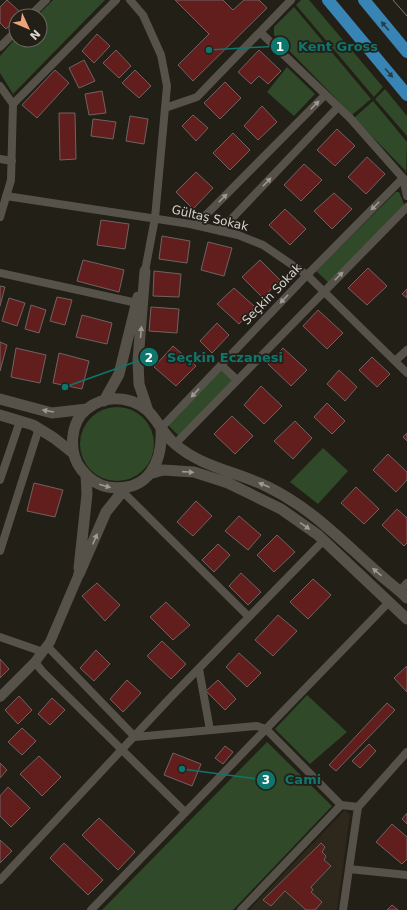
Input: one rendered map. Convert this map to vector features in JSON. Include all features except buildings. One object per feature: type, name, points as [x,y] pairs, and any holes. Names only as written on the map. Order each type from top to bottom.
[{"type":"highway","points":[[328,0],[407,95]]},
{"type":"highway","points":[[364,0],[407,52]]},
{"type":"main road","points":[[104,401],[119,374],[145,271]]},
{"type":"main road","points":[[145,271],[138,361],[139,384],[148,411]]},
{"type":"main road","points":[[0,399],[52,413],[87,409],[112,399],[125,399],[138,403],[148,411],[175,444],[208,464],[268,487],[309,512],[320,519],[376,572],[405,590]]},
{"type":"main road","points":[[87,409],[78,420],[74,431],[73,453],[78,465],[86,476],[105,486],[124,489]]},
{"type":"main road","points":[[0,415],[39,428],[73,453]]},
{"type":"main road","points":[[79,574],[106,512],[124,489],[139,482],[149,474],[157,464],[161,451],[161,428]]},
{"type":"main road","points":[[149,474],[163,470],[194,472],[228,483],[281,509],[324,540],[390,601],[407,619]]},
{"type":"main road","points":[[79,574],[87,501],[86,476]]},
{"type":"street","points":[[38,8],[46,0]]},
{"type":"street","points":[[13,104],[116,0]]},
{"type":"street","points":[[165,108],[197,97],[291,0]]},
{"type":"street","points":[[134,1],[143,15],[161,54],[167,86],[155,218],[145,271]]},
{"type":"street","points":[[260,32],[338,107],[403,178],[407,196]]},
{"type":"street","points":[[0,47],[8,39]]},
{"type":"street","points":[[0,86],[13,104],[11,180],[1,213]]},
{"type":"street","points":[[196,225],[325,95]]},
{"type":"street","points":[[220,231],[338,107]]},
{"type":"street","points":[[0,159],[12,161]]},
{"type":"street","name":"Seçkin Sokak","points":[[161,428],[307,275],[403,178]]},
{"type":"street","name":"Gültaş Sokak","points":[[6,196],[196,225],[238,234],[263,245],[307,275],[324,290],[407,373]]},
{"type":"street","points":[[175,444],[324,290],[407,207]]},
{"type":"street","points":[[0,273],[137,303]]},
{"type":"street","points":[[395,361],[407,350]]},
{"type":"street","points":[[221,365],[237,380]]},
{"type":"street","points":[[0,480],[20,421]]},
{"type":"street","points":[[0,551],[39,428]]},
{"type":"street","points":[[124,489],[250,617]]},
{"type":"street","points":[[0,880],[199,669],[324,540]]},
{"type":"street","points":[[0,697],[35,662],[45,649],[79,574]]},
{"type":"street","points":[[91,910],[390,601]]},
{"type":"street","points":[[0,637],[45,649],[135,737],[257,726],[266,729],[341,804],[358,807]]},
{"type":"street","points":[[35,662],[121,752],[185,812]]},
{"type":"street","points":[[199,669],[210,730]]},
{"type":"street","points":[[343,910],[358,807],[407,752]]},
{"type":"street","points":[[241,910],[341,804]]},
{"type":"street","points":[[349,869],[407,875]]},
{"type":"shaded area","points":[[345,810],[350,815],[337,910],[249,910]]},
{"type":"green space","points":[[53,0],[105,0],[13,94],[0,73],[0,56],[8,47],[48,48],[48,8],[45,8]]},
{"type":"green space","points":[[301,0],[309,0],[383,87],[374,97],[296,5]]},
{"type":"green space","points":[[294,7],[371,99],[352,115],[274,35],[274,27]]},
{"type":"green space","points":[[287,67],[315,94],[294,116],[267,92]]},
{"type":"green space","points":[[385,89],[407,116],[407,136],[375,99]]},
{"type":"green space","points":[[373,101],[407,142],[406,174],[405,170],[354,118]]},
{"type":"green space","points":[[396,192],[399,192],[404,204],[403,207],[329,283],[316,271]]},
{"type":"green space","points":[[221,370],[233,381],[180,437],[167,424]]},
{"type":"green space","points":[[110,407],[124,407],[138,413],[148,423],[154,437],[154,451],[148,465],[138,475],[124,481],[110,481],[96,475],[86,465],[80,451],[80,437],[86,423],[96,413]]},
{"type":"green space","points":[[323,448],[348,471],[318,504],[290,482]]},
{"type":"green space","points":[[307,695],[347,732],[310,764],[275,729]]},
{"type":"green space","points":[[267,742],[332,806],[233,910],[102,910]]},
{"type":"tram line","points":[[393,0],[407,16]]},
{"type":"place","name":"Kent Gross","points":[[209,50]]},
{"type":"place","name":"Seçkin Eczanesi","points":[[65,387]]},
{"type":"place","name":"Cami","points":[[182,769]]}]
